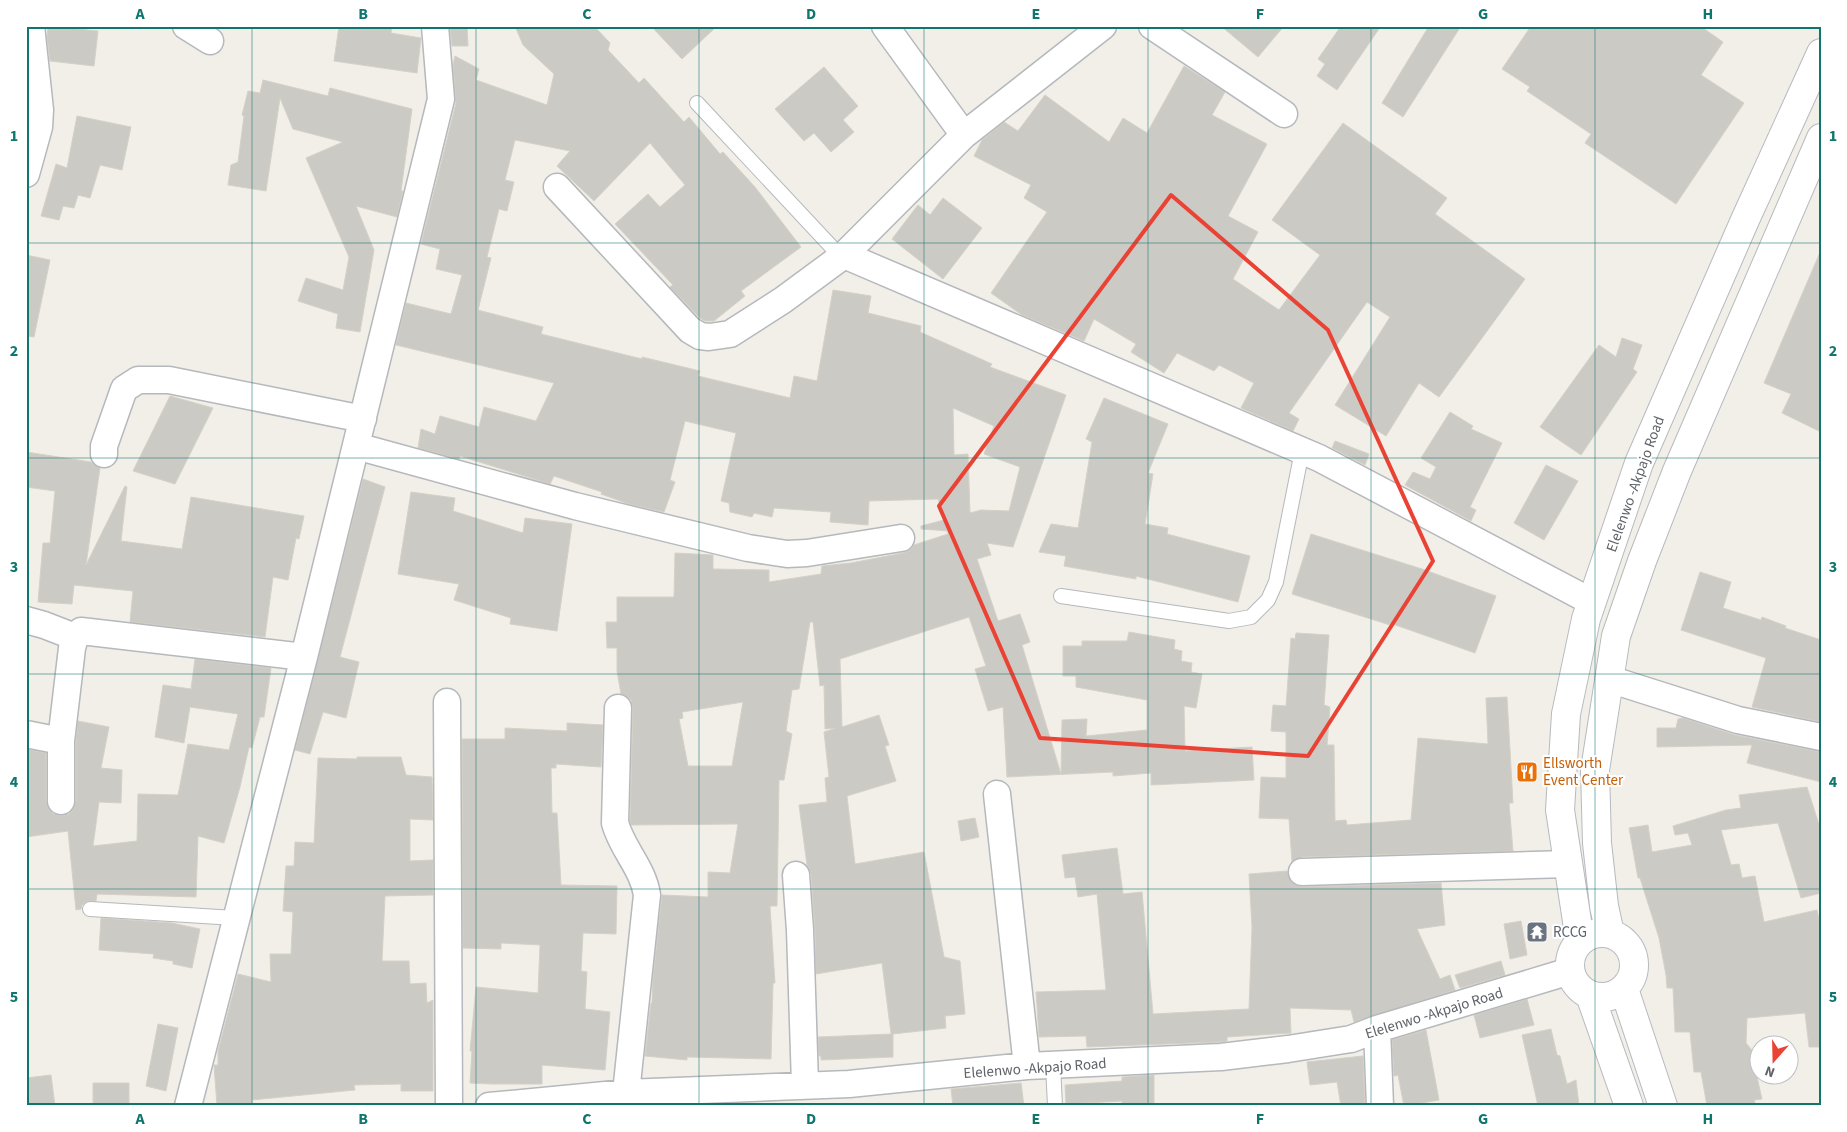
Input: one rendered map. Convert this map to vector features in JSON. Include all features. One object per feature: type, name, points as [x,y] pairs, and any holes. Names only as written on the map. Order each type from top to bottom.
[{"type":"main road","name":"Elelenwo -Akpajo Road","points":[[1580,942],[1560,810],[1566,714],[1586,619],[1639,463],[1821,53]]},
{"type":"main road","points":[[1610,934],[1604,906],[1597,843],[1595,770],[1616,636],[1677,471],[1821,138]]},
{"type":"main road","points":[[1599,933],[1610,934],[1620,938],[1628,945],[1633,955],[1634,976],[1629,985],[1624,989],[1611,997],[1600,998],[1590,995],[1577,986],[1570,971],[1570,961],[1573,950],[1589,935],[1599,933]]},
{"type":"main road","points":[[1624,989],[1663,1106]]},
{"type":"main road","points":[[1590,995],[1628,1106]]},
{"type":"street","points":[[26,174],[39,127],[40,110],[31,26]]},
{"type":"street","points":[[186,26],[210,41]]},
{"type":"street","points":[[188,1106],[235,918],[304,657],[441,99],[435,26]]},
{"type":"street","points":[[885,26],[964,135]]},
{"type":"street","points":[[557,187],[690,330],[700,336],[730,334],[783,300],[843,256],[964,135],[1103,26]]},
{"type":"street","points":[[1152,26],[1284,114]]},
{"type":"street","points":[[843,256],[1319,458],[1592,602]]},
{"type":"street","points":[[104,454],[104,446],[124,389],[138,380],[178,382],[363,420]]},
{"type":"street","points":[[356,446],[575,506],[748,548],[787,554],[807,553],[901,538]]},
{"type":"street","points":[[26,620],[75,637]]},
{"type":"street","points":[[61,801],[61,741],[72,648],[75,637],[81,631],[304,657]]},
{"type":"street","points":[[1609,679],[1738,720],[1821,737]]},
{"type":"street","points":[[447,702],[449,1106]]},
{"type":"street","points":[[618,708],[615,823],[618,833],[645,882],[647,895],[626,1093]]},
{"type":"street","points":[[26,734],[61,741]]},
{"type":"street","points":[[997,794],[1026,1066]]},
{"type":"street","points":[[1302,872],[1568,864]]},
{"type":"street","points":[[796,875],[800,930],[805,1084]]},
{"type":"street","name":"Elelenwo -Akpajo Road","points":[[489,1106],[543,1103],[626,1093],[739,1097],[805,1084],[850,1095],[1026,1066],[1221,1057],[1288,1049],[1351,1040],[1377,1029],[1570,971]]},
{"type":"street","points":[[1377,1029],[1380,1106]]},
{"type":"lane","points":[[697,103],[843,256]]},
{"type":"lane","points":[[1062,596],[1229,621],[1251,616],[1268,600],[1276,582],[1302,451]]},
{"type":"lane","points":[[90,909],[235,918]]},
{"type":"lane","points":[[1054,1065],[1055,1106]]},
{"type":"highlighted area","points":[[1171,195],[1328,330],[1433,561],[1308,756],[1040,738],[939,506]]},
{"type":"building","points":[[48,26],[98,31],[94,66],[50,61],[47,36]]},
{"type":"building","points":[[339,26],[392,26],[391,33],[421,38],[417,73],[334,61]]},
{"type":"building","points":[[450,26],[467,26],[468,46],[452,46]]},
{"type":"building","points":[[515,26],[594,26],[610,43],[608,50],[639,83],[644,78],[684,122],[689,117],[720,154],[723,152],[755,187],[801,247],[741,291],[745,296],[714,321],[705,321],[670,287],[673,285],[615,224],[648,194],[660,207],[685,185],[650,143],[594,201],[557,166],[570,151],[515,140],[505,180],[514,182],[507,211],[499,209],[487,257],[491,258],[478,310],[543,327],[541,334],[700,371],[698,376],[790,398],[794,376],[817,381],[833,290],[871,296],[868,313],[921,326],[920,332],[992,364],[990,367],[1066,395],[1013,547],[987,543],[991,555],[977,559],[998,621],[1020,614],[1030,642],[1022,645],[1061,774],[1062,720],[1087,719],[1086,736],[1147,730],[1147,700],[1076,687],[1076,676],[1063,676],[1063,646],[1082,646],[1082,641],[1127,641],[1129,632],[1175,640],[1174,649],[1182,651],[1181,661],[1192,663],[1191,672],[1202,674],[1196,708],[1184,706],[1185,751],[1252,747],[1254,780],[1151,785],[1151,773],[1113,776],[1113,772],[1007,777],[1003,707],[988,711],[975,669],[986,666],[969,617],[840,659],[842,727],[879,715],[889,745],[885,746],[896,781],[847,796],[855,864],[924,852],[944,957],[960,961],[965,1014],[945,1016],[946,1028],[893,1034],[893,1057],[821,1060],[821,1056],[819,1056],[818,1037],[891,1034],[882,963],[816,974],[811,874],[807,865],[799,805],[827,802],[825,778],[829,777],[824,732],[836,728],[825,729],[824,685],[820,686],[813,622],[810,622],[799,689],[792,690],[786,731],[792,734],[784,780],[779,780],[777,906],[770,906],[775,983],[773,983],[771,1059],[687,1057],[687,1060],[645,1056],[662,895],[708,897],[708,872],[730,873],[738,824],[631,825],[633,708],[631,700],[621,694],[617,671],[617,648],[607,648],[606,622],[617,622],[617,597],[674,597],[675,553],[713,555],[713,569],[769,570],[769,582],[821,574],[822,566],[851,563],[903,553],[910,550],[914,545],[948,534],[947,531],[949,531],[921,529],[921,526],[944,520],[938,499],[869,501],[868,525],[830,522],[831,512],[774,508],[772,517],[754,513],[752,517],[730,512],[729,503],[721,501],[736,433],[685,421],[670,480],[675,482],[664,512],[629,504],[601,494],[602,492],[554,476],[550,484],[460,456],[459,459],[418,448],[421,429],[435,434],[440,416],[479,427],[484,407],[536,421],[554,383],[396,345],[406,303],[451,314],[462,275],[436,269],[440,249],[421,244],[456,103],[453,65],[455,56],[479,69],[476,80],[547,105],[554,74],[523,45]],"holes":[[[953,408],[994,426],[984,454],[1020,467],[1009,511],[981,510],[970,513],[968,454],[954,455]],[[743,702],[732,766],[688,766],[679,719],[683,718],[682,712]]]},
{"type":"building","points":[[651,26],[717,26],[682,59]]},
{"type":"building","points":[[1221,26],[1284,26],[1258,57]]},
{"type":"building","points":[[1341,26],[1381,26],[1337,90],[1317,76],[1325,64],[1318,59]]},
{"type":"building","points":[[1429,26],[1461,26],[1403,117],[1382,103]]},
{"type":"building","points":[[1531,26],[1700,26],[1723,42],[1701,75],[1744,103],[1676,204],[1585,143],[1591,134],[1527,91],[1530,87],[1502,69]]},
{"type":"building","points":[[1184,66],[1225,92],[1212,115],[1267,144],[1228,216],[1258,232],[1233,279],[1279,310],[1320,255],[1272,220],[1343,123],[1447,198],[1435,214],[1525,279],[1439,397],[1419,383],[1386,436],[1335,405],[1390,317],[1367,302],[1289,413],[1299,419],[1293,431],[1241,408],[1254,383],[1219,365],[1214,371],[1177,353],[1164,373],[1131,352],[1136,344],[1094,319],[1084,341],[1022,315],[991,293],[1047,212],[1024,198],[1031,185],[974,156],[982,140],[1004,122],[1018,131],[1045,95],[1109,142],[1123,118],[1147,133]]},
{"type":"building","points":[[824,67],[858,106],[843,120],[854,132],[831,152],[814,133],[804,141],[775,109]]},
{"type":"building","points":[[263,80],[328,96],[330,88],[412,109],[401,191],[403,191],[397,217],[356,206],[374,250],[360,332],[336,328],[338,314],[298,301],[306,278],[343,290],[349,257],[306,158],[343,142],[293,129],[280,98],[266,191],[228,185],[231,165],[238,162],[244,116],[242,115],[248,91],[260,93]]},
{"type":"building","points":[[77,116],[131,127],[122,170],[100,165],[90,198],[78,195],[74,208],[63,206],[59,220],[41,216],[56,164],[67,168]]},
{"type":"building","points":[[943,198],[982,228],[943,279],[892,239],[918,205],[930,215]]},
{"type":"building","points":[[1821,250],[1821,432],[1782,413],[1791,394],[1764,383]]},
{"type":"building","points":[[26,255],[50,260],[34,337],[26,336]]},
{"type":"building","points":[[1622,338],[1642,345],[1633,369],[1637,372],[1581,455],[1540,427],[1599,345],[1616,357]]},
{"type":"building","points":[[170,396],[213,408],[175,484],[133,471]]},
{"type":"building","points":[[1104,398],[1168,424],[1148,473],[1153,474],[1145,524],[1168,528],[1167,534],[1250,556],[1238,602],[1136,576],[1136,579],[1064,566],[1066,556],[1039,552],[1051,524],[1078,528],[1092,442],[1086,439]]},
{"type":"building","points":[[1450,412],[1473,426],[1471,429],[1502,443],[1470,507],[1476,510],[1471,521],[1405,485],[1413,472],[1430,479],[1436,467],[1421,458]]},
{"type":"building","points":[[1335,441],[1369,454],[1365,465],[1332,448]]},
{"type":"building","points":[[26,452],[91,462],[100,468],[86,565],[125,486],[127,487],[121,541],[182,549],[191,497],[304,516],[299,539],[296,538],[288,580],[273,577],[265,637],[130,622],[133,591],[74,585],[72,604],[38,602],[43,543],[50,543],[55,491],[26,487]]},
{"type":"building","points":[[1546,465],[1578,481],[1544,540],[1514,523]]},
{"type":"building","points":[[363,479],[385,487],[340,657],[359,662],[346,718],[323,712],[310,754],[295,750]]},
{"type":"building","points":[[411,492],[455,498],[453,511],[523,533],[525,518],[572,524],[557,631],[510,624],[511,618],[454,600],[459,584],[398,574]]},
{"type":"building","points":[[1311,534],[1422,569],[1496,596],[1475,653],[1390,623],[1390,625],[1292,594]]},
{"type":"building","points":[[1700,572],[1731,582],[1723,608],[1761,620],[1762,617],[1786,626],[1785,628],[1821,640],[1821,722],[1752,707],[1766,658],[1681,630]]},
{"type":"building","points":[[1296,633],[1329,635],[1324,705],[1330,707],[1327,745],[1334,745],[1335,821],[1346,820],[1347,825],[1411,820],[1418,738],[1488,744],[1486,698],[1507,697],[1513,803],[1509,803],[1513,851],[1302,857],[1292,862],[1289,819],[1259,818],[1261,777],[1286,778],[1286,732],[1271,731],[1273,705],[1286,706],[1291,638],[1295,639]]},
{"type":"building","points":[[195,659],[271,668],[264,717],[260,717],[252,748],[249,747],[224,843],[198,836],[196,897],[97,894],[96,901],[87,901],[82,905],[81,909],[76,910],[68,831],[26,837],[26,749],[46,753],[46,801],[48,808],[53,814],[61,816],[69,814],[74,808],[76,801],[78,721],[109,727],[101,768],[122,770],[121,803],[99,802],[93,846],[137,841],[138,794],[178,795],[188,744],[229,750],[238,714],[190,707],[184,743],[155,737],[163,685],[191,689]]},
{"type":"building","points":[[1683,718],[1735,735],[1821,752],[1821,782],[1747,763],[1752,745],[1657,747],[1657,728],[1676,728],[1678,719]]},
{"type":"building","points":[[567,723],[603,725],[601,767],[556,764],[556,768],[551,768],[552,813],[557,813],[561,885],[617,886],[616,934],[583,933],[581,971],[587,972],[585,1009],[610,1012],[605,1070],[542,1065],[542,1084],[470,1083],[472,1051],[470,1051],[476,987],[538,993],[540,945],[501,943],[501,949],[463,948],[462,739],[505,739],[505,728],[567,731]]},
{"type":"building","points":[[357,757],[401,757],[406,775],[432,777],[433,820],[410,819],[410,861],[433,860],[433,895],[385,896],[382,961],[409,961],[410,984],[426,983],[427,1003],[433,1000],[433,1091],[401,1091],[401,1084],[354,1085],[355,1090],[252,1100],[253,1106],[217,1106],[214,1065],[218,1065],[218,1051],[238,974],[271,982],[270,954],[291,954],[293,912],[283,911],[286,866],[294,866],[295,842],[314,843],[318,758],[357,759]]},
{"type":"building","points":[[1807,787],[1821,831],[1821,893],[1801,898],[1778,823],[1721,830],[1731,865],[1739,864],[1742,878],[1755,876],[1764,922],[1817,910],[1821,929],[1821,1047],[1809,1047],[1805,1013],[1747,1018],[1746,1043],[1750,1048],[1750,1084],[1759,1084],[1762,1099],[1754,1100],[1756,1106],[1707,1106],[1701,1072],[1694,1072],[1690,1032],[1675,1032],[1673,988],[1667,988],[1659,938],[1640,878],[1638,878],[1629,828],[1648,825],[1652,852],[1692,845],[1688,833],[1675,835],[1673,826],[1726,810],[1741,808],[1739,795]]},
{"type":"building","points":[[975,818],[979,837],[961,841],[958,821]]},
{"type":"building","points":[[1117,848],[1123,894],[1142,892],[1153,1014],[1249,1009],[1252,927],[1249,874],[1287,871],[1290,880],[1295,885],[1302,887],[1441,883],[1445,925],[1417,929],[1440,979],[1450,975],[1455,990],[1354,1022],[1351,1010],[1290,1008],[1291,1033],[1227,1037],[1227,1041],[1220,1042],[1087,1047],[1086,1036],[1039,1037],[1036,992],[1106,990],[1097,894],[1078,897],[1075,877],[1065,878],[1062,855]]},
{"type":"building","points":[[101,918],[172,923],[200,929],[192,968],[173,964],[173,961],[153,958],[154,954],[99,950]]},
{"type":"building","points":[[1521,921],[1527,955],[1510,959],[1504,924]]},
{"type":"building","points":[[1501,961],[1505,975],[1460,988],[1455,975]]},
{"type":"building","points":[[1527,999],[1534,1025],[1480,1038],[1474,1015]]},
{"type":"building","points":[[158,1024],[178,1028],[166,1091],[146,1086]]},
{"type":"building","points":[[1551,1029],[1557,1055],[1560,1056],[1567,1084],[1576,1080],[1579,1106],[1538,1106],[1522,1035]]},
{"type":"building","points":[[1426,1030],[1439,1100],[1404,1106],[1398,1075],[1394,1076],[1392,1040]]},
{"type":"building","points":[[1363,1056],[1365,1106],[1341,1106],[1337,1082],[1310,1085],[1307,1062]]},
{"type":"building","points":[[51,1075],[55,1106],[26,1106],[26,1078]]},
{"type":"building","points":[[1154,1075],[1154,1104],[1122,1104],[1122,1101],[1066,1104],[1065,1085],[1122,1081],[1122,1077]]},
{"type":"building","points":[[93,1083],[129,1083],[129,1106],[93,1106]]},
{"type":"building","points":[[1021,1083],[1024,1106],[953,1106],[951,1089]]},
{"type":"place","name":"Ellsworth Event Center","points":[[1527,772]]},
{"type":"place","name":"RCCG","points":[[1537,932]]}]
